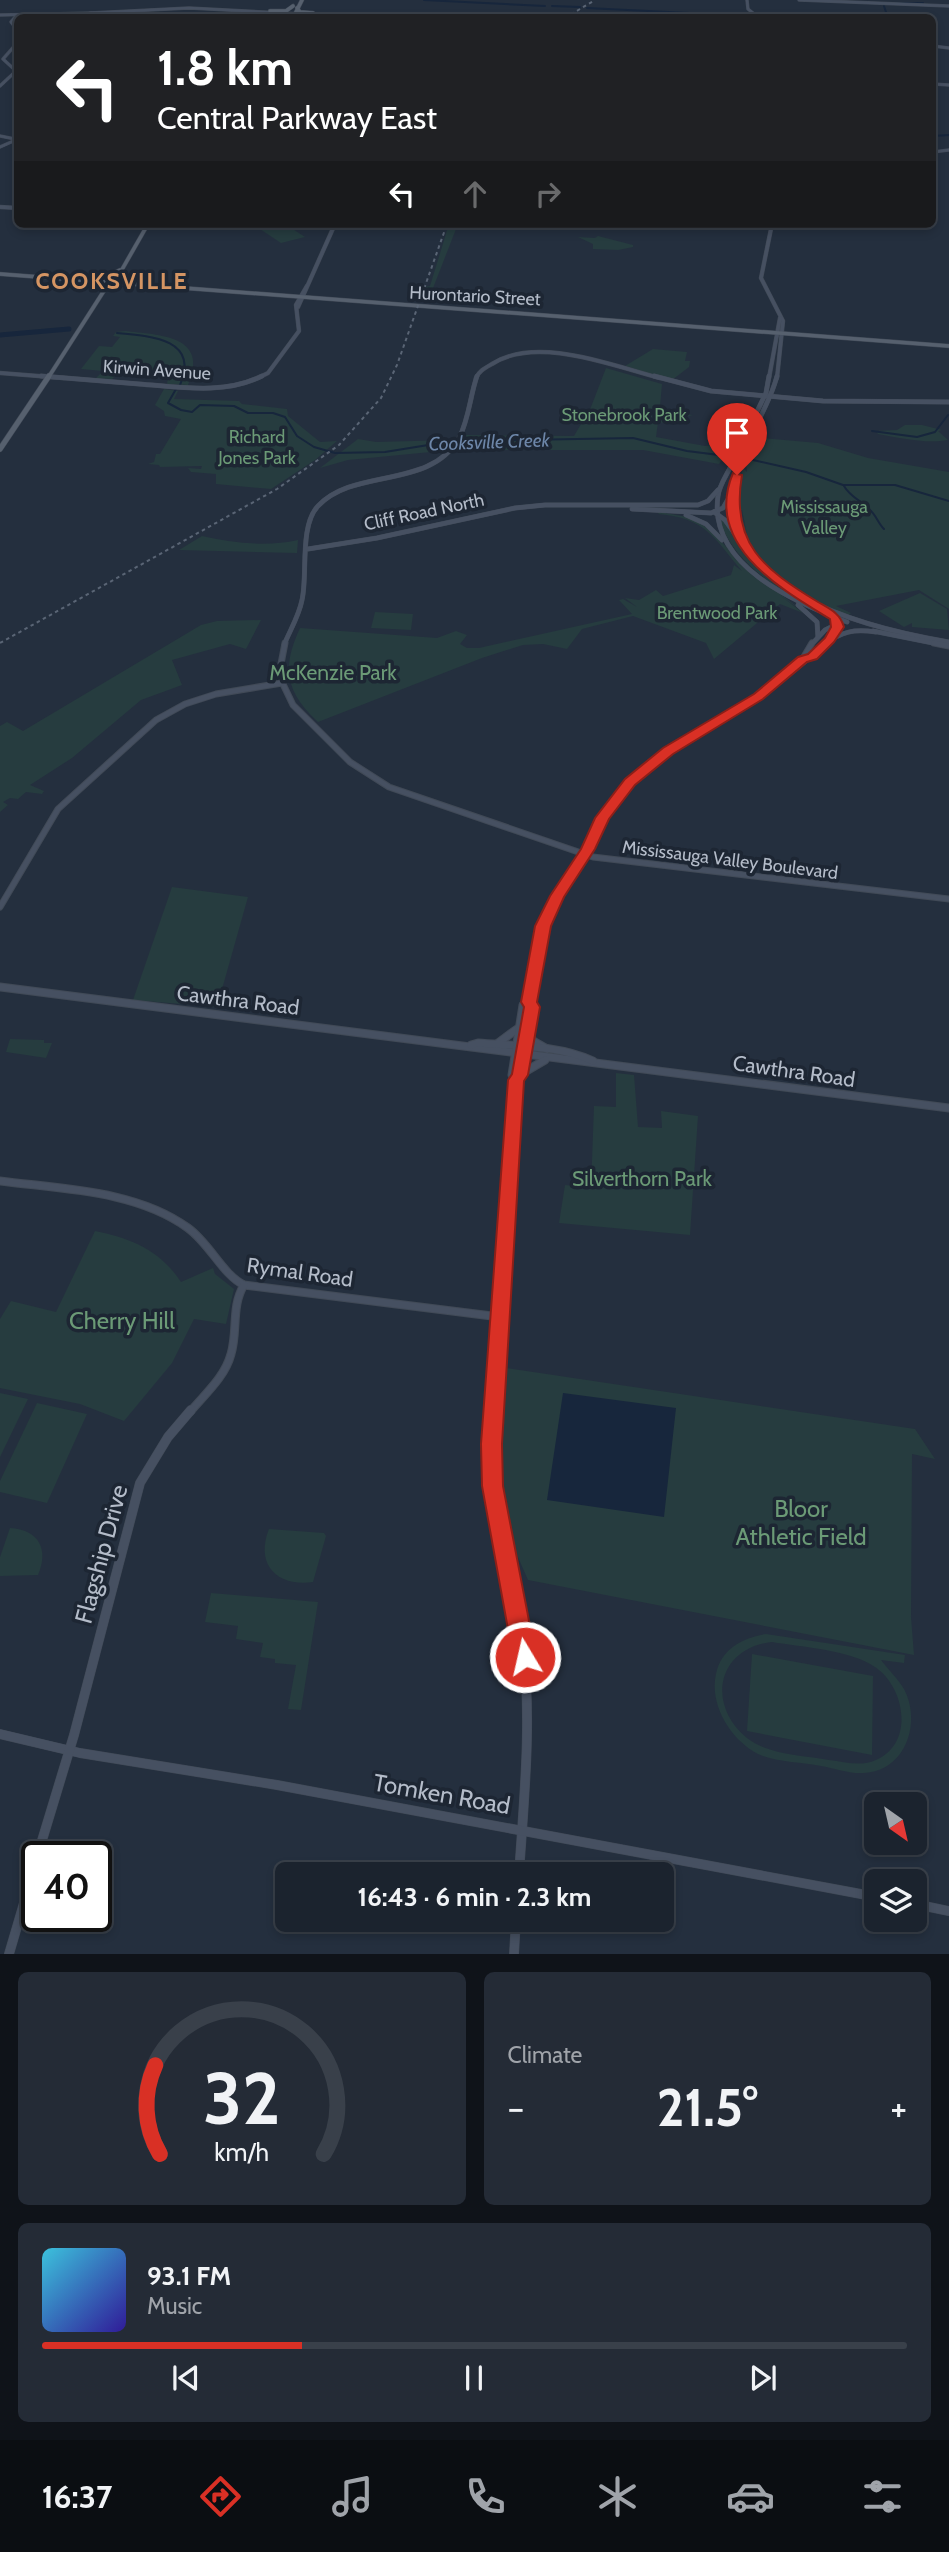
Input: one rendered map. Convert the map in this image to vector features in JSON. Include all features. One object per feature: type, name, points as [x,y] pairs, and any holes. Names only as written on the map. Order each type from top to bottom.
[{"type":"main road","points":[[295,13],[299,0]]},
{"type":"main road","points":[[269,12],[313,14]]},
{"type":"main road","points":[[269,12],[283,14]]},
{"type":"main road","points":[[295,13],[313,14]]},
{"type":"main road","points":[[0,449],[146,228]]},
{"type":"main road","name":"Hurontario Street","points":[[0,273],[949,345]]},
{"type":"street","points":[[799,0],[949,6]]},
{"type":"street","points":[[54,14],[155,9],[269,12]]},
{"type":"street","points":[[14,46],[4,56],[5,61],[14,69]]},
{"type":"street","points":[[0,86],[14,73]]},
{"type":"street","points":[[303,295],[333,228]]},
{"type":"street","points":[[727,544],[714,512],[721,486],[775,382],[783,321],[761,278],[771,228]]},
{"type":"street","name":"Kirwin Avenue","points":[[0,373],[184,387],[231,387],[253,381],[268,373],[299,331],[298,307],[303,295]]},
{"type":"street","points":[[0,907],[58,809],[156,720],[173,709],[208,695],[282,683],[281,655],[303,605],[311,518],[324,501],[340,492],[422,467],[439,458],[459,437],[478,373],[495,361],[524,353],[566,354],[690,387],[767,397],[823,401],[949,402]]},
{"type":"street","points":[[714,512],[726,505],[767,397]]},
{"type":"street","points":[[734,484],[733,512],[741,541]]},
{"type":"street","points":[[680,505],[705,503],[721,486]]},
{"type":"street","name":"Cliff Road North","points":[[308,548],[515,508],[545,505],[680,505]]},
{"type":"street","points":[[680,505],[714,512],[725,520],[769,575],[839,620]]},
{"type":"street","name":"Cliff Road North","points":[[515,508],[714,512]]},
{"type":"street","points":[[674,511],[699,520],[756,574],[816,620],[820,631],[817,640]]},
{"type":"street","points":[[789,597],[839,620],[876,632]]},
{"type":"street","points":[[819,606],[859,621],[949,644]]},
{"type":"street","points":[[830,640],[839,620]]},
{"type":"street","points":[[520,1862],[527,1705],[526,1672],[523,1641],[492,1486],[491,1466],[518,1078],[532,1007],[529,1002],[543,926],[557,896],[584,855],[614,800],[642,770],[668,751],[759,697],[802,660],[829,625],[839,620],[859,621]]},
{"type":"street","points":[[802,660],[812,656],[830,640],[849,629],[949,644]]},
{"type":"street","name":"Mississauga Valley Boulevard","points":[[282,683],[291,705],[302,718],[367,776],[389,787],[584,855],[949,899]]},
{"type":"street","name":"Cawthra Road","points":[[0,987],[471,1045],[494,1044],[514,1051]]},
{"type":"street","points":[[518,1078],[512,1075],[514,1051],[523,1005],[529,1002]]},
{"type":"street","points":[[494,1044],[502,1043],[518,1028]]},
{"type":"street","points":[[527,1030],[533,1041],[552,1051]]},
{"type":"street","name":"Cawthra Road","points":[[471,1045],[478,1049],[552,1051],[587,1056],[593,1061]]},
{"type":"street","name":"Cawthra Road","points":[[523,1052],[548,1059],[584,1063],[593,1061],[949,1108]]},
{"type":"street","points":[[518,1078],[548,1059]]},
{"type":"street","name":"Rymal Road","points":[[0,1181],[141,1204],[166,1214],[186,1226],[211,1249],[230,1278],[244,1285],[500,1317]]},
{"type":"street","name":"Flagship Drive","points":[[42,1841],[140,1483],[156,1453],[225,1371],[232,1353],[238,1295],[244,1285]]},
{"type":"street","name":"Tomken Road","points":[[0,1734],[68,1750],[521,1829],[864,1895]]},
{"type":"street","points":[[927,1906],[949,1911]]},
{"type":"street","name":"Flagship Drive","points":[[9,1954],[21,1913]]},
{"type":"street","points":[[514,1954],[515,1932]]},
{"type":"green space","points":[[291,228],[305,237],[281,243],[260,229]]},
{"type":"green space","points":[[448,228],[456,229],[428,301],[421,301],[425,287],[430,286]]},
{"type":"green space","points":[[598,236],[633,247],[618,250],[593,249],[593,244],[578,237]]},
{"type":"green space","points":[[116,332],[166,337],[187,347],[192,356],[193,368],[188,385],[167,384],[168,376],[119,372],[112,379],[96,378],[103,371],[81,369],[99,346],[112,347],[120,337],[113,336]]},
{"type":"green space","points":[[653,349],[687,352],[685,361],[690,361],[689,367],[672,380],[625,366]]},
{"type":"green space","name":"Stonebrook Park","points":[[606,368],[662,384],[660,407],[672,413],[693,415],[664,423],[658,422],[656,437],[705,446],[733,443],[719,464],[643,450],[457,450],[465,435],[574,436],[591,407]]},
{"type":"green space","name":"Richard Jones Park","points":[[164,389],[178,391],[174,399],[239,401],[242,404],[287,409],[288,416],[320,442],[337,441],[315,460],[271,489],[216,484],[216,474],[191,472],[188,468],[201,469],[202,466],[160,467],[148,464],[154,462],[156,454],[160,454],[181,419],[165,416],[164,411],[155,405]]},
{"type":"green space","points":[[905,425],[922,425],[942,430],[938,431],[948,440],[913,440],[878,434],[876,431],[897,430]]},
{"type":"green space","name":"Mississauga Valley","points":[[761,438],[818,443],[868,458],[949,472],[949,609],[919,590],[836,606],[851,613],[848,616],[793,589],[777,578],[752,550],[736,511],[741,512],[747,534],[742,510],[736,510],[736,495],[743,468],[747,472],[746,464],[751,456],[751,449],[755,449]]},
{"type":"green space","points":[[358,439],[376,442],[451,440],[441,451],[348,460],[320,468]]},
{"type":"green space","points":[[660,512],[687,517],[709,528],[743,565],[805,613],[781,596],[803,613],[780,604],[714,659],[706,643],[633,616],[582,629],[567,649],[543,644],[523,645],[482,658],[318,722],[293,690],[290,656],[300,628],[437,638],[456,631],[467,635],[460,644],[467,648],[479,648],[632,614],[619,600],[623,599],[637,607],[625,598],[639,600],[656,590],[663,596],[731,575],[734,565],[742,571],[707,531],[687,520],[658,514]]},
{"type":"green space","points":[[719,518],[730,528],[763,572],[819,609],[758,573],[734,548]]},
{"type":"green space","points":[[202,536],[250,543],[298,540],[297,553],[179,550]]},
{"type":"green space","points":[[920,593],[947,609],[949,630],[912,627],[912,623],[904,627],[879,611]]},
{"type":"green space","points":[[375,612],[413,614],[411,630],[371,628]]},
{"type":"green space","points":[[261,620],[246,649],[230,644],[172,660],[182,685],[141,700],[72,758],[30,785],[44,791],[42,794],[26,792],[18,799],[10,798],[3,802],[8,805],[0,812],[0,726],[7,722],[23,731],[201,625],[217,621]]},
{"type":"green space","points":[[172,887],[248,897],[217,1007],[133,1000]]},
{"type":"green space","points":[[10,1039],[44,1040],[44,1043],[52,1043],[46,1058],[6,1052]]},
{"type":"green space","name":"Silverthorn Park","points":[[616,1073],[634,1075],[638,1127],[662,1128],[661,1111],[698,1116],[690,1235],[559,1223],[565,1185],[591,1188],[594,1106],[616,1107]]},
{"type":"green space","name":"Cherry Hill","points":[[95,1231],[120,1237],[143,1247],[164,1262],[181,1282],[213,1268],[215,1274],[234,1289],[226,1324],[194,1319],[172,1363],[124,1421],[80,1404],[0,1388],[0,1319],[11,1301],[56,1312]]},
{"type":"green space","name":"Bloor Athletic Field","points":[[507,1368],[915,1429],[935,1459],[912,1454],[911,1617],[914,1655],[528,1580],[507,1532],[496,1463]]},
{"type":"green space","points":[[0,1393],[28,1399],[0,1457]]},
{"type":"green space","points":[[37,1403],[87,1414],[47,1503],[0,1492],[0,1481]]},
{"type":"green space","points":[[10,1528],[28,1533],[39,1542],[42,1557],[38,1575],[0,1576],[0,1557]]},
{"type":"green space","points":[[269,1529],[324,1533],[326,1536],[313,1582],[289,1581],[272,1570],[265,1553]]},
{"type":"green space","points":[[211,1593],[318,1602],[301,1710],[288,1709],[296,1665],[275,1663],[275,1659],[260,1657],[263,1643],[236,1639],[238,1626],[205,1622]]},
{"type":"green space","points":[[766,1634],[905,1655],[904,1663],[881,1660],[902,1685],[909,1702],[910,1730],[899,1755],[878,1770],[858,1773],[772,1759],[748,1748],[724,1720],[716,1698],[715,1686],[719,1665],[728,1651]],"holes":[[[772,1642],[853,1657],[865,1661],[885,1676],[899,1701],[901,1715],[897,1741],[888,1752],[870,1762],[847,1763],[786,1754],[765,1748],[747,1738],[734,1725],[726,1710],[722,1695],[724,1680],[729,1666],[739,1655],[753,1646]]]},
{"type":"green space","points":[[752,1654],[873,1676],[872,1755],[747,1731]]},
{"type":"water","points":[[563,1393],[676,1408],[664,1517],[547,1500]]},
{"type":"waterway","points":[[424,0],[545,6]]},
{"type":"waterway","points":[[892,3],[923,3]]},
{"type":"waterway","points":[[552,6],[580,7]]},
{"type":"waterway","points":[[884,6],[887,14]]},
{"type":"waterway","points":[[587,8],[709,14]]},
{"type":"waterway","points":[[936,136],[949,135]]},
{"type":"waterway","name":"Cooksville Creek","points":[[0,335],[69,329]]},
{"type":"waterway","name":"Cooksville Creek","points":[[117,333],[157,339],[178,349],[183,358],[184,370],[180,385]]},
{"type":"waterway","name":"Cooksville Creek","points":[[176,389],[168,403],[181,410],[192,412],[200,405],[234,406],[248,413],[273,413],[285,417],[297,436],[314,447],[335,453],[385,452],[453,441]]},
{"type":"waterway","points":[[872,431],[917,437],[935,432],[948,415]]},
{"type":"waterway","name":"Cooksville Creek","points":[[459,441],[633,438],[687,451],[735,457]]},
{"type":"waterway","name":"Cooksville Creek","points":[[744,458],[806,472],[843,485],[895,485],[949,501]]},
{"type":"waterway","points":[[844,486],[872,512],[884,529]]},
{"type":"railway","points":[[572,14],[595,0]]},
{"type":"railway","points":[[0,643],[277,489],[339,445],[381,398],[397,365],[446,228]]},
{"type":"district","name":"COOKSVILLE","points":[[112,281]]},
{"type":"route","points":[[525,1657],[492,1486],[491,1444],[516,1080],[520,1075],[532,1007],[529,1002],[543,926],[557,896],[588,849],[603,818],[616,797],[630,782],[668,751],[759,697],[802,660],[812,656],[830,640],[838,627],[835,617],[769,575],[749,554],[737,532],[733,512],[737,475]]},
{"type":"park label","name":"Brentwood Park","points":[[717,613]]},
{"type":"park label","name":"McKenzie Park","points":[[333,672]]}]
